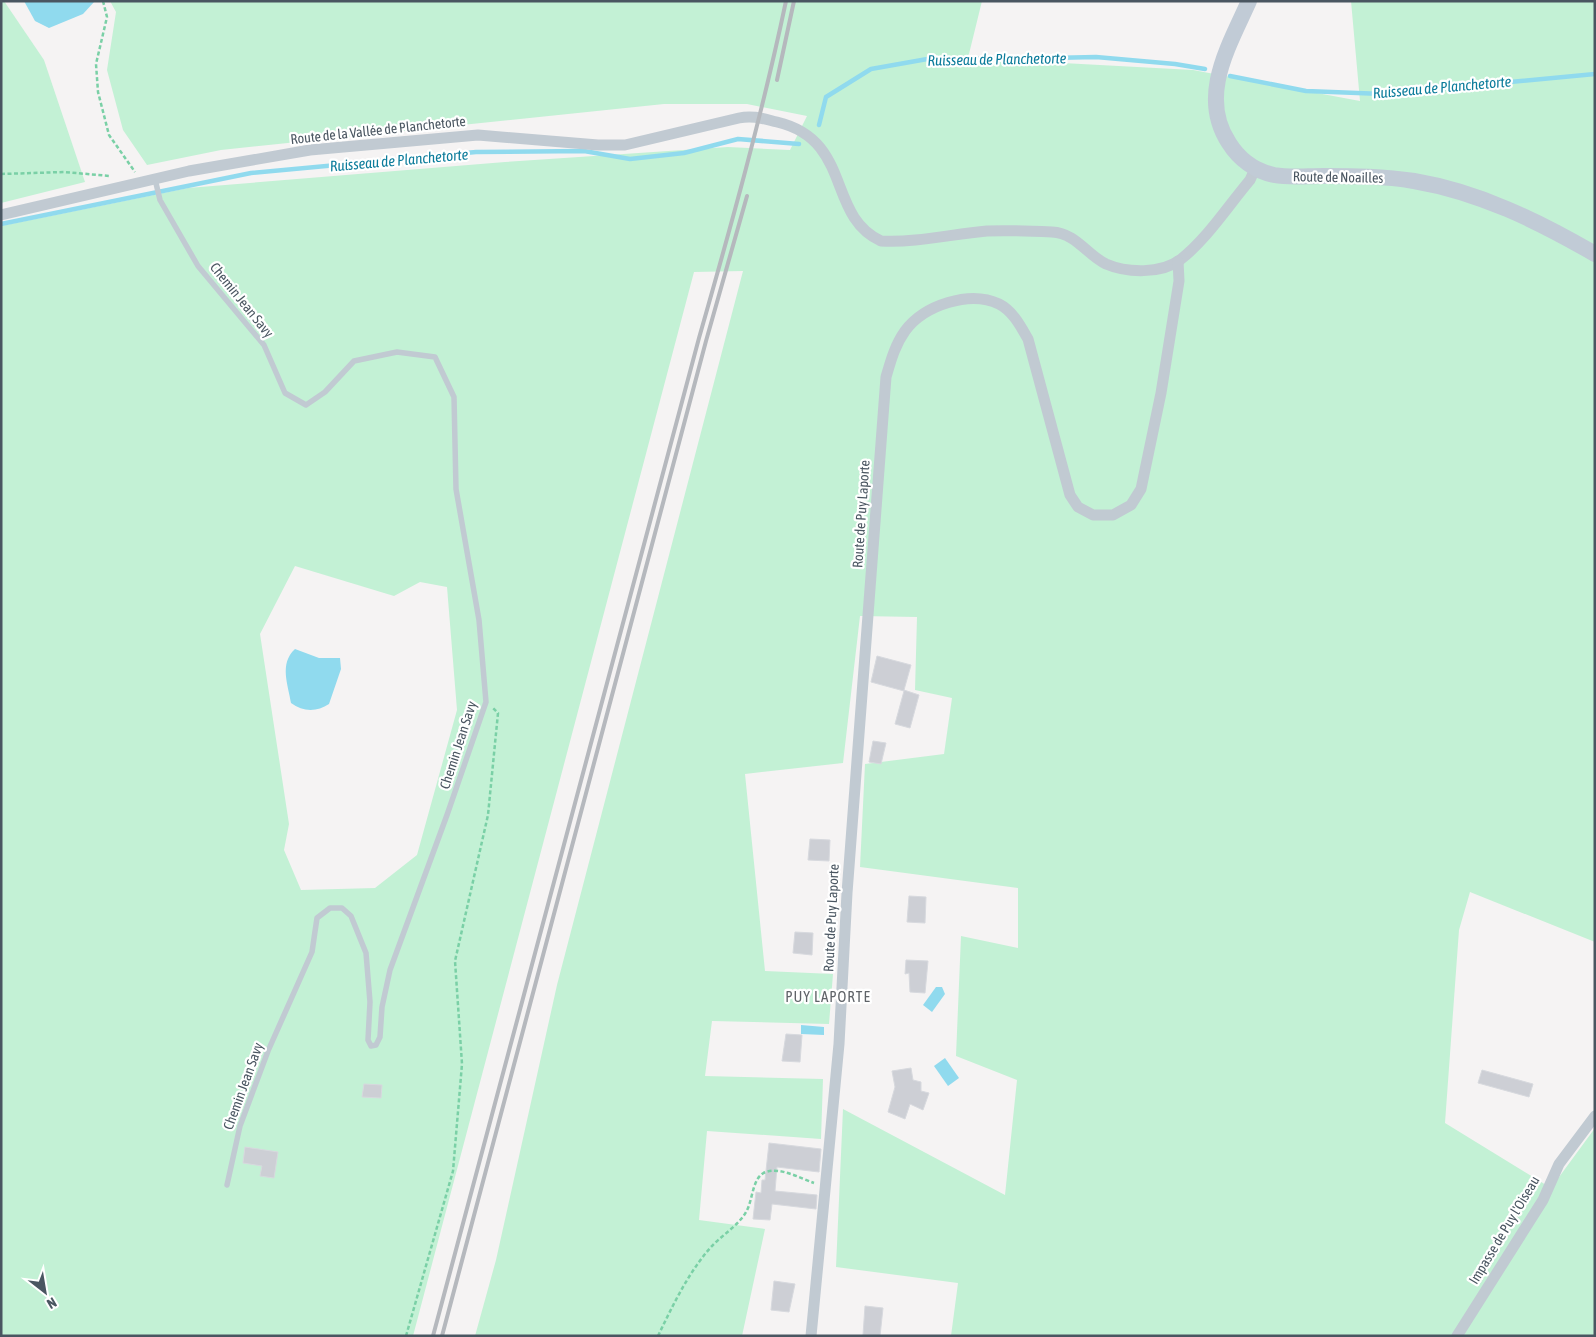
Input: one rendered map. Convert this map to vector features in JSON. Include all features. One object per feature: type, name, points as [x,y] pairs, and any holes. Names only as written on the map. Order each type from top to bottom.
[{"type":"main road","name":"Route de Noailles","points":[[1249,1],[1221,65],[1215,107],[1219,125],[1226,139],[1234,151],[1256,169],[1274,175],[1387,177],[1431,184],[1511,210],[1595,254]]},
{"type":"street","name":"Route de la Vallée de Planchetorte","points":[[1,215],[188,171],[310,150],[478,135],[598,145],[625,145],[740,118],[760,118],[795,128],[820,147],[828,156],[854,218],[870,236],[881,241],[988,231],[1055,232],[1068,236],[1082,244],[1105,263],[1129,270],[1154,270],[1178,261]]},
{"type":"street","points":[[1178,261],[1198,242],[1250,180],[1256,169]]},
{"type":"street","name":"Route de Puy Laporte","points":[[811,1336],[840,1044],[847,893],[886,377],[896,347],[906,330],[931,309],[958,301],[974,300],[987,300],[1000,305],[1018,322],[1028,339],[1070,495],[1078,507],[1093,515],[1114,515],[1131,504],[1141,489],[1162,393],[1179,281],[1178,261]]},
{"type":"street","name":"Impasse de Puy l'Oiseau","points":[[1457,1336],[1543,1200],[1559,1164],[1595,1116]]},
{"type":"lane","name":"Chemin Jean Savy","points":[[155,180],[160,200],[198,266],[264,345],[284,393],[306,406],[325,392],[354,361],[397,352],[434,357],[454,397],[456,490],[479,620],[486,702],[448,816],[390,970],[382,1007],[380,1037],[376,1045],[371,1046],[368,1040],[370,1002],[366,952],[351,916],[342,908],[330,908],[317,918],[312,952],[268,1051],[240,1126],[227,1185]]},
{"type":"path","points":[[104,1],[107,17],[96,64],[98,92],[109,135],[132,165],[140,182]]},
{"type":"path","points":[[1,174],[64,172],[114,176]]},
{"type":"path","points":[[406,1336],[453,1171],[462,1064],[455,961],[488,815],[498,713],[486,702]]},
{"type":"path","points":[[658,1336],[684,1283],[711,1248],[742,1218],[748,1209],[758,1180],[764,1172],[775,1170],[827,1186]]},
{"type":"green space","points":[[1,1],[4,1],[44,60],[85,182],[1,203]]},
{"type":"green space","points":[[110,1],[982,1],[968,58],[1193,70],[1360,101],[1351,1],[1595,1],[1595,942],[1470,892],[1459,930],[1445,1123],[1551,1188],[1595,1128],[1595,1336],[951,1336],[958,1283],[836,1267],[843,1109],[1005,1195],[1017,1080],[956,1056],[961,936],[1018,948],[1018,888],[860,867],[865,764],[944,754],[952,698],[915,690],[917,617],[860,616],[843,763],[745,774],[765,971],[833,974],[829,1024],[712,1021],[705,1076],[823,1079],[821,1139],[707,1131],[699,1220],[765,1229],[742,1336],[475,1336],[496,1260],[557,985],[743,271],[694,272],[413,1336],[1,1336],[1,226],[188,188],[505,162],[728,147],[790,150],[807,116],[747,104],[664,104],[221,150],[147,165],[123,130],[107,70],[116,12]],"holes":[[[295,566],[394,596],[420,582],[447,587],[457,710],[417,855],[375,888],[301,890],[284,850],[289,824],[260,634]]]},
{"type":"water","points":[[24,1],[94,2],[83,14],[49,28],[35,21]]},
{"type":"water","points":[[295,649],[319,658],[340,658],[341,669],[329,704],[324,707],[310,710],[300,708],[291,703],[286,668],[287,661]]},
{"type":"water","points":[[936,987],[942,987],[945,994],[932,1012],[923,1005]]},
{"type":"water","points":[[801,1025],[824,1027],[824,1035],[801,1034]]},
{"type":"water","points":[[945,1058],[959,1078],[948,1086],[934,1066]]},
{"type":"building","points":[[877,656],[911,665],[904,690],[919,695],[910,728],[895,724],[904,691],[871,682]]},
{"type":"building","points":[[873,741],[886,743],[881,764],[869,762]]},
{"type":"building","points":[[810,839],[830,840],[829,861],[808,860]]},
{"type":"building","points":[[909,896],[926,897],[925,923],[907,922]]},
{"type":"building","points":[[795,932],[813,933],[812,955],[793,953]]},
{"type":"building","points":[[906,960],[928,961],[925,993],[910,992],[909,973],[905,974]]},
{"type":"building","points":[[786,1034],[802,1035],[800,1062],[782,1061]]},
{"type":"building","points":[[911,1068],[913,1080],[921,1082],[921,1091],[929,1093],[923,1110],[910,1104],[905,1119],[888,1112],[895,1087],[892,1071]]},
{"type":"building","points":[[1482,1070],[1533,1084],[1529,1097],[1478,1083]]},
{"type":"building","points":[[364,1084],[382,1085],[381,1098],[362,1097]]},
{"type":"building","points":[[769,1143],[821,1149],[819,1172],[777,1167],[775,1191],[817,1195],[816,1209],[772,1204],[770,1220],[753,1219],[756,1192],[761,1193],[762,1180],[765,1180]]},
{"type":"building","points":[[245,1147],[278,1152],[274,1178],[260,1176],[262,1166],[243,1163]]},
{"type":"building","points":[[774,1281],[795,1284],[789,1312],[771,1310]]},
{"type":"building","points":[[865,1306],[883,1308],[880,1336],[863,1335]]},
{"type":"waterway","name":"Ruisseau de Planchetorte","points":[[819,125],[826,97],[871,69],[933,58],[1096,57],[1175,64],[1205,69]]},
{"type":"waterway","name":"Ruisseau de Planchetorte","points":[[1230,76],[1306,91],[1383,94],[1595,74]]},
{"type":"waterway","name":"Ruisseau de Planchetorte","points":[[1,224],[251,173],[476,152],[584,151],[630,159],[684,153],[738,139],[799,144]]},
{"type":"railway","points":[[433,1336],[699,338],[746,170],[786,1]]},
{"type":"railway","points":[[777,80],[794,1]]},
{"type":"railway","points":[[442,1336],[706,341],[747,196]]},
{"type":"district","name":"PUY LAPORTE","points":[[828,996]]}]
